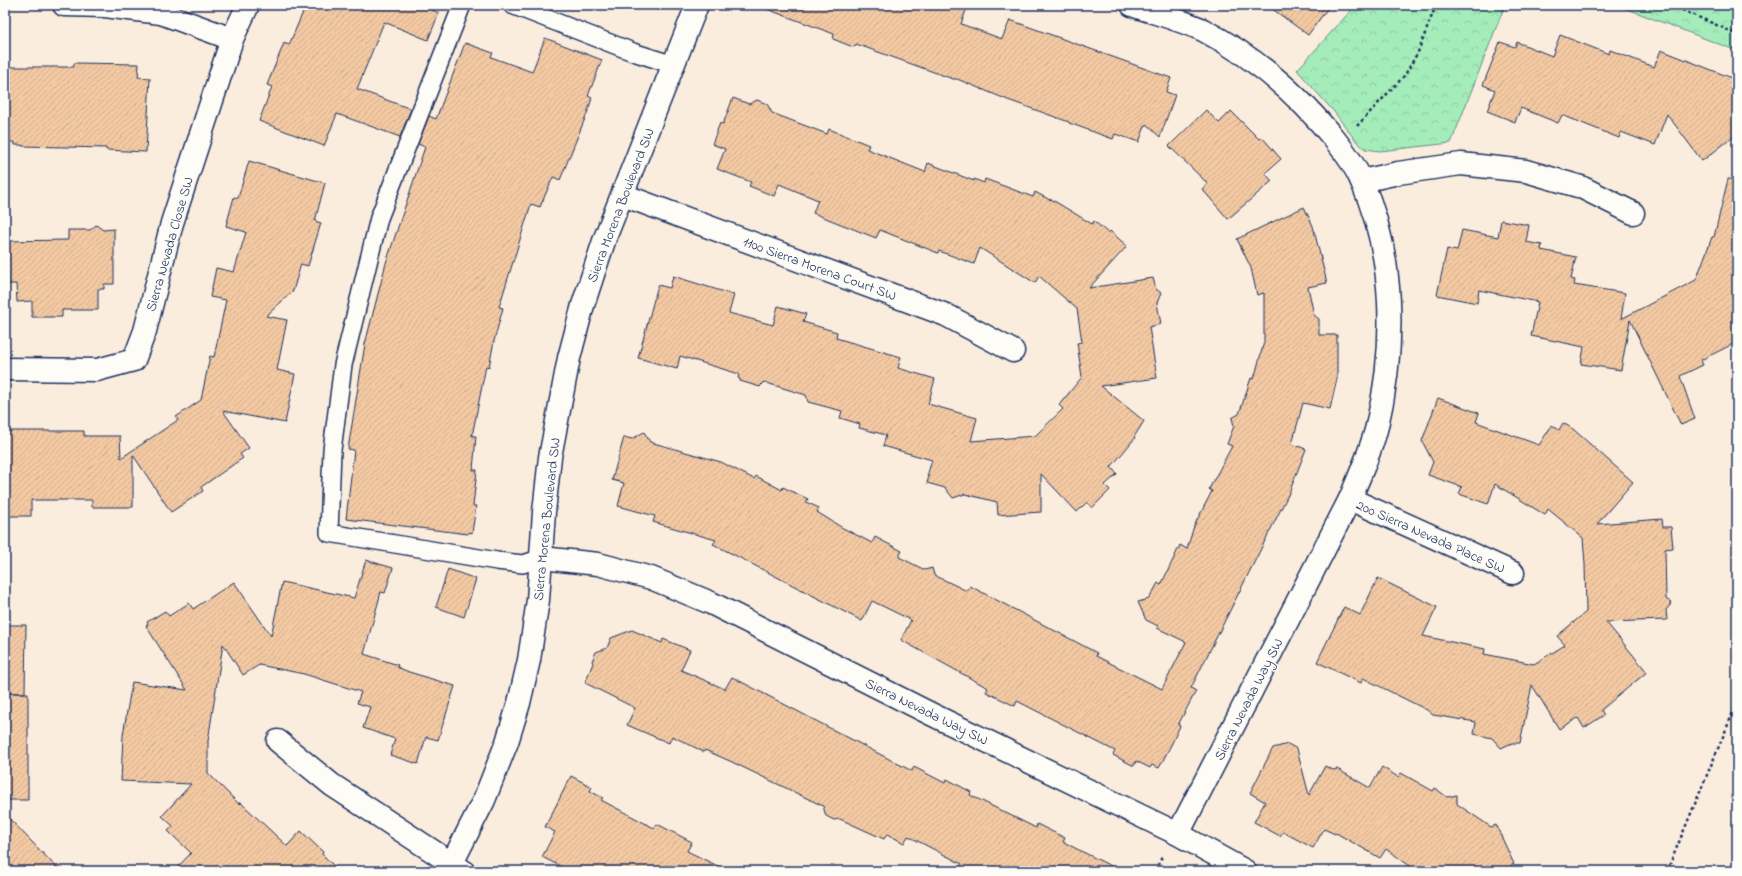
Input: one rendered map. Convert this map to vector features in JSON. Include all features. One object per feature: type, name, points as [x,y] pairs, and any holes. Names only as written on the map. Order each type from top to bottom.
[{"type":"street","points":[[64,5],[105,6],[161,13],[232,39]]},
{"type":"street","name":"Sierra Nevada Close SW","points":[[5,369],[97,370],[134,360],[144,331],[172,223],[232,39],[248,5]]},
{"type":"street","name":"Sierra Morena Boulevard SW","points":[[454,868],[484,800],[507,742],[519,703],[529,660],[538,600],[544,512],[550,456],[569,358],[583,305],[605,238],[697,5]]},
{"type":"street","name":"Sierra Nevada Way SW","points":[[542,558],[598,564],[651,578],[711,603],[938,718],[1178,834],[1350,499],[1365,464],[1377,427],[1385,389],[1389,350],[1389,316],[1387,281],[1382,247],[1373,213],[1362,181],[1340,147],[1319,120],[1298,98],[1268,72],[1236,49],[1201,30],[1132,5]]},
{"type":"street","points":[[1362,181],[1398,173],[1461,164],[1526,171],[1581,187],[1633,213]]},
{"type":"street","name":"1100 Sierra Morena Court SW","points":[[623,194],[946,314],[1013,351]]},
{"type":"street","name":"200 Sierra Nevada Place SW","points":[[1350,499],[1513,573]]},
{"type":"street","points":[[278,740],[332,785],[454,868]]},
{"type":"street","points":[[1178,834],[1245,871]]},
{"type":"lane","points":[[462,5],[377,226],[343,365],[332,450],[329,533],[503,562],[522,564],[542,558]]},
{"type":"lane","points":[[512,5],[633,52],[674,65]]},
{"type":"path","points":[[1354,130],[1404,75],[1418,52],[1436,5]]},
{"type":"path","points":[[1671,5],[1737,34]]},
{"type":"path","points":[[1667,871],[1737,703]]},
{"type":"path","points":[[1155,871],[1162,857]]},
{"type":"green space","points":[[1356,5],[1505,5],[1451,143],[1380,151],[1365,149],[1356,141],[1335,113],[1297,70]]},
{"type":"green space","points":[[1617,5],[1737,5],[1737,51]]},
{"type":"building","points":[[306,5],[421,5],[439,13],[428,40],[384,22],[357,89],[411,109],[400,137],[337,114],[324,146],[259,121],[272,87],[267,85],[284,43],[289,45]]},
{"type":"building","points":[[764,5],[968,5],[961,24],[1002,39],[1010,20],[1171,78],[1166,92],[1175,95],[1160,137],[1146,124],[1139,142],[1115,134],[1113,139],[1008,100],[957,79],[953,79],[856,44],[856,46],[853,47],[833,39],[834,34],[764,8]]},
{"type":"building","points":[[1267,5],[1330,5],[1308,35]]},
{"type":"building","points":[[1560,35],[1609,54],[1610,50],[1654,67],[1661,50],[1737,80],[1737,134],[1702,161],[1667,114],[1655,145],[1621,132],[1619,138],[1562,115],[1558,123],[1521,108],[1515,122],[1487,111],[1495,90],[1483,85],[1500,42],[1515,47],[1517,42],[1552,56]]},
{"type":"building","points":[[545,38],[602,60],[588,96],[592,98],[588,111],[560,180],[553,177],[540,207],[531,204],[499,307],[503,308],[489,367],[486,366],[472,436],[476,436],[473,470],[477,470],[473,506],[476,506],[472,533],[468,532],[468,534],[346,519],[354,450],[348,449],[365,344],[386,263],[425,147],[418,144],[429,116],[436,119],[465,43],[493,53],[491,57],[532,72]]},
{"type":"building","points":[[74,63],[139,64],[138,77],[150,78],[146,152],[106,150],[106,148],[22,146],[15,145],[15,142],[5,142],[5,67],[74,67]]},
{"type":"building","points":[[733,98],[749,104],[757,100],[767,104],[772,113],[827,134],[829,129],[869,145],[867,149],[925,172],[928,163],[974,181],[974,179],[984,183],[985,179],[1033,197],[1035,192],[1050,200],[1051,199],[1092,224],[1094,221],[1108,233],[1110,231],[1127,246],[1089,288],[1153,278],[1156,289],[1161,293],[1157,303],[1161,324],[1149,327],[1157,378],[1101,386],[1144,421],[1134,437],[1135,438],[1111,467],[1117,474],[1105,485],[1110,490],[1092,508],[1087,502],[1077,512],[1041,474],[1041,512],[998,515],[997,502],[965,494],[953,498],[945,488],[927,483],[929,476],[927,476],[932,460],[883,446],[886,435],[859,428],[860,424],[840,418],[842,411],[808,402],[806,395],[763,382],[760,387],[740,381],[738,378],[739,374],[680,356],[677,369],[638,358],[658,285],[670,288],[673,276],[734,295],[729,313],[773,325],[778,306],[806,314],[803,322],[837,332],[836,338],[901,357],[898,368],[935,379],[928,404],[977,418],[971,441],[1035,436],[1063,409],[1059,405],[1082,377],[1077,343],[1082,342],[1077,309],[1039,276],[1035,283],[980,248],[974,264],[939,251],[938,253],[880,230],[876,238],[813,213],[818,200],[779,184],[774,196],[749,186],[751,182],[717,169],[725,149],[712,144],[720,123],[723,124]]},
{"type":"building","points":[[1206,110],[1219,123],[1231,111],[1259,139],[1262,137],[1281,159],[1265,173],[1272,181],[1228,219],[1202,189],[1208,184],[1169,146]]},
{"type":"building","points":[[249,161],[325,183],[315,221],[321,223],[308,266],[301,264],[293,291],[266,316],[287,320],[277,370],[295,374],[285,423],[223,411],[249,448],[240,454],[243,458],[201,487],[203,491],[171,512],[133,455],[133,507],[92,507],[92,500],[31,500],[31,516],[5,516],[5,431],[84,431],[84,436],[120,436],[121,458],[178,420],[176,417],[201,400],[210,356],[214,357],[226,300],[210,297],[216,268],[234,272],[246,232],[226,226],[234,197],[238,198]]},
{"type":"building","points":[[1728,179],[1737,180],[1737,342],[1701,360],[1703,365],[1680,376],[1695,419],[1681,425],[1630,320],[1621,370],[1581,364],[1584,347],[1531,336],[1538,302],[1479,290],[1477,303],[1437,295],[1447,249],[1457,251],[1462,230],[1498,237],[1501,220],[1529,225],[1526,242],[1542,245],[1541,250],[1576,257],[1571,279],[1575,280],[1574,285],[1625,293],[1621,319],[1696,280],[1712,237],[1714,237]]},
{"type":"building","points":[[1304,207],[1313,226],[1327,283],[1308,287],[1314,315],[1319,319],[1319,335],[1337,335],[1337,379],[1330,409],[1303,403],[1292,444],[1306,449],[1289,493],[1191,688],[1196,691],[1178,725],[1180,726],[1159,768],[1152,765],[1150,768],[1136,761],[1134,766],[1113,755],[1115,751],[1017,701],[1015,706],[986,692],[988,688],[901,640],[911,620],[872,601],[862,621],[713,544],[716,540],[653,522],[655,516],[618,506],[624,483],[612,480],[624,437],[632,439],[644,432],[650,442],[721,462],[754,479],[756,476],[782,490],[783,487],[808,499],[806,502],[819,508],[817,512],[841,527],[872,543],[875,537],[902,551],[899,557],[925,570],[932,568],[934,575],[967,591],[970,586],[1097,653],[1096,656],[1162,689],[1186,642],[1157,628],[1158,626],[1146,620],[1138,602],[1149,599],[1158,583],[1161,585],[1180,545],[1187,549],[1194,526],[1212,491],[1209,489],[1232,446],[1227,444],[1234,426],[1232,418],[1239,414],[1251,378],[1254,379],[1264,342],[1264,293],[1257,295],[1251,268],[1237,239]]},
{"type":"building","points":[[96,225],[103,230],[114,229],[114,284],[104,284],[104,289],[98,289],[98,310],[62,310],[62,317],[32,317],[32,301],[17,302],[16,284],[5,284],[5,241],[68,240],[68,230],[90,230]]},
{"type":"building","points":[[1438,398],[1479,413],[1476,422],[1539,445],[1552,425],[1559,430],[1563,423],[1573,429],[1633,482],[1597,524],[1662,519],[1663,527],[1671,527],[1673,548],[1665,549],[1666,599],[1672,603],[1666,610],[1667,620],[1606,622],[1647,672],[1601,710],[1604,715],[1584,728],[1578,718],[1559,729],[1532,685],[1520,743],[1512,743],[1501,748],[1492,738],[1474,734],[1476,722],[1433,715],[1427,710],[1363,678],[1361,683],[1317,662],[1344,607],[1360,615],[1378,578],[1437,607],[1423,636],[1485,649],[1484,654],[1534,664],[1565,645],[1557,636],[1586,612],[1583,538],[1548,509],[1545,515],[1495,484],[1488,504],[1459,494],[1462,487],[1428,475],[1433,462],[1422,441]]},
{"type":"building","points":[[366,560],[393,568],[385,593],[381,592],[364,654],[398,665],[397,667],[409,672],[455,686],[438,740],[426,737],[418,764],[390,755],[395,739],[363,728],[370,707],[357,703],[361,692],[304,674],[259,665],[243,675],[223,644],[208,741],[208,773],[239,804],[240,802],[287,846],[301,831],[323,852],[322,854],[339,871],[174,871],[191,853],[168,831],[173,826],[162,816],[191,784],[121,781],[123,735],[132,682],[187,690],[146,626],[148,624],[147,622],[165,611],[169,616],[189,603],[193,609],[234,582],[271,636],[282,582],[354,598]]},
{"type":"building","points":[[448,569],[476,579],[464,617],[436,607]]},
{"type":"building","points":[[5,625],[26,625],[25,693],[28,693],[28,800],[5,800]]},
{"type":"building","points":[[632,630],[662,643],[663,639],[690,650],[681,670],[725,689],[732,677],[912,771],[914,767],[945,783],[947,779],[971,792],[970,795],[1036,828],[1037,824],[1065,838],[1063,842],[1121,871],[958,871],[962,864],[908,836],[904,843],[887,834],[884,839],[840,819],[834,820],[826,816],[823,806],[732,762],[705,750],[704,752],[672,736],[669,743],[627,725],[635,708],[585,683],[596,652],[607,648],[611,638]]},
{"type":"building","points":[[1288,744],[1297,749],[1309,795],[1325,766],[1333,770],[1337,769],[1370,788],[1382,767],[1398,777],[1401,773],[1433,791],[1435,788],[1447,797],[1457,795],[1457,804],[1491,827],[1496,825],[1514,864],[1501,871],[1417,871],[1386,849],[1380,858],[1336,833],[1335,834],[1324,829],[1313,848],[1283,832],[1280,836],[1254,822],[1265,802],[1250,793],[1273,748]]},
{"type":"building","points":[[571,776],[592,787],[590,791],[603,798],[601,800],[654,828],[657,824],[692,842],[687,851],[728,871],[570,871],[542,857],[555,832],[545,827]]},
{"type":"building","points":[[5,814],[60,871],[5,871]]}]
